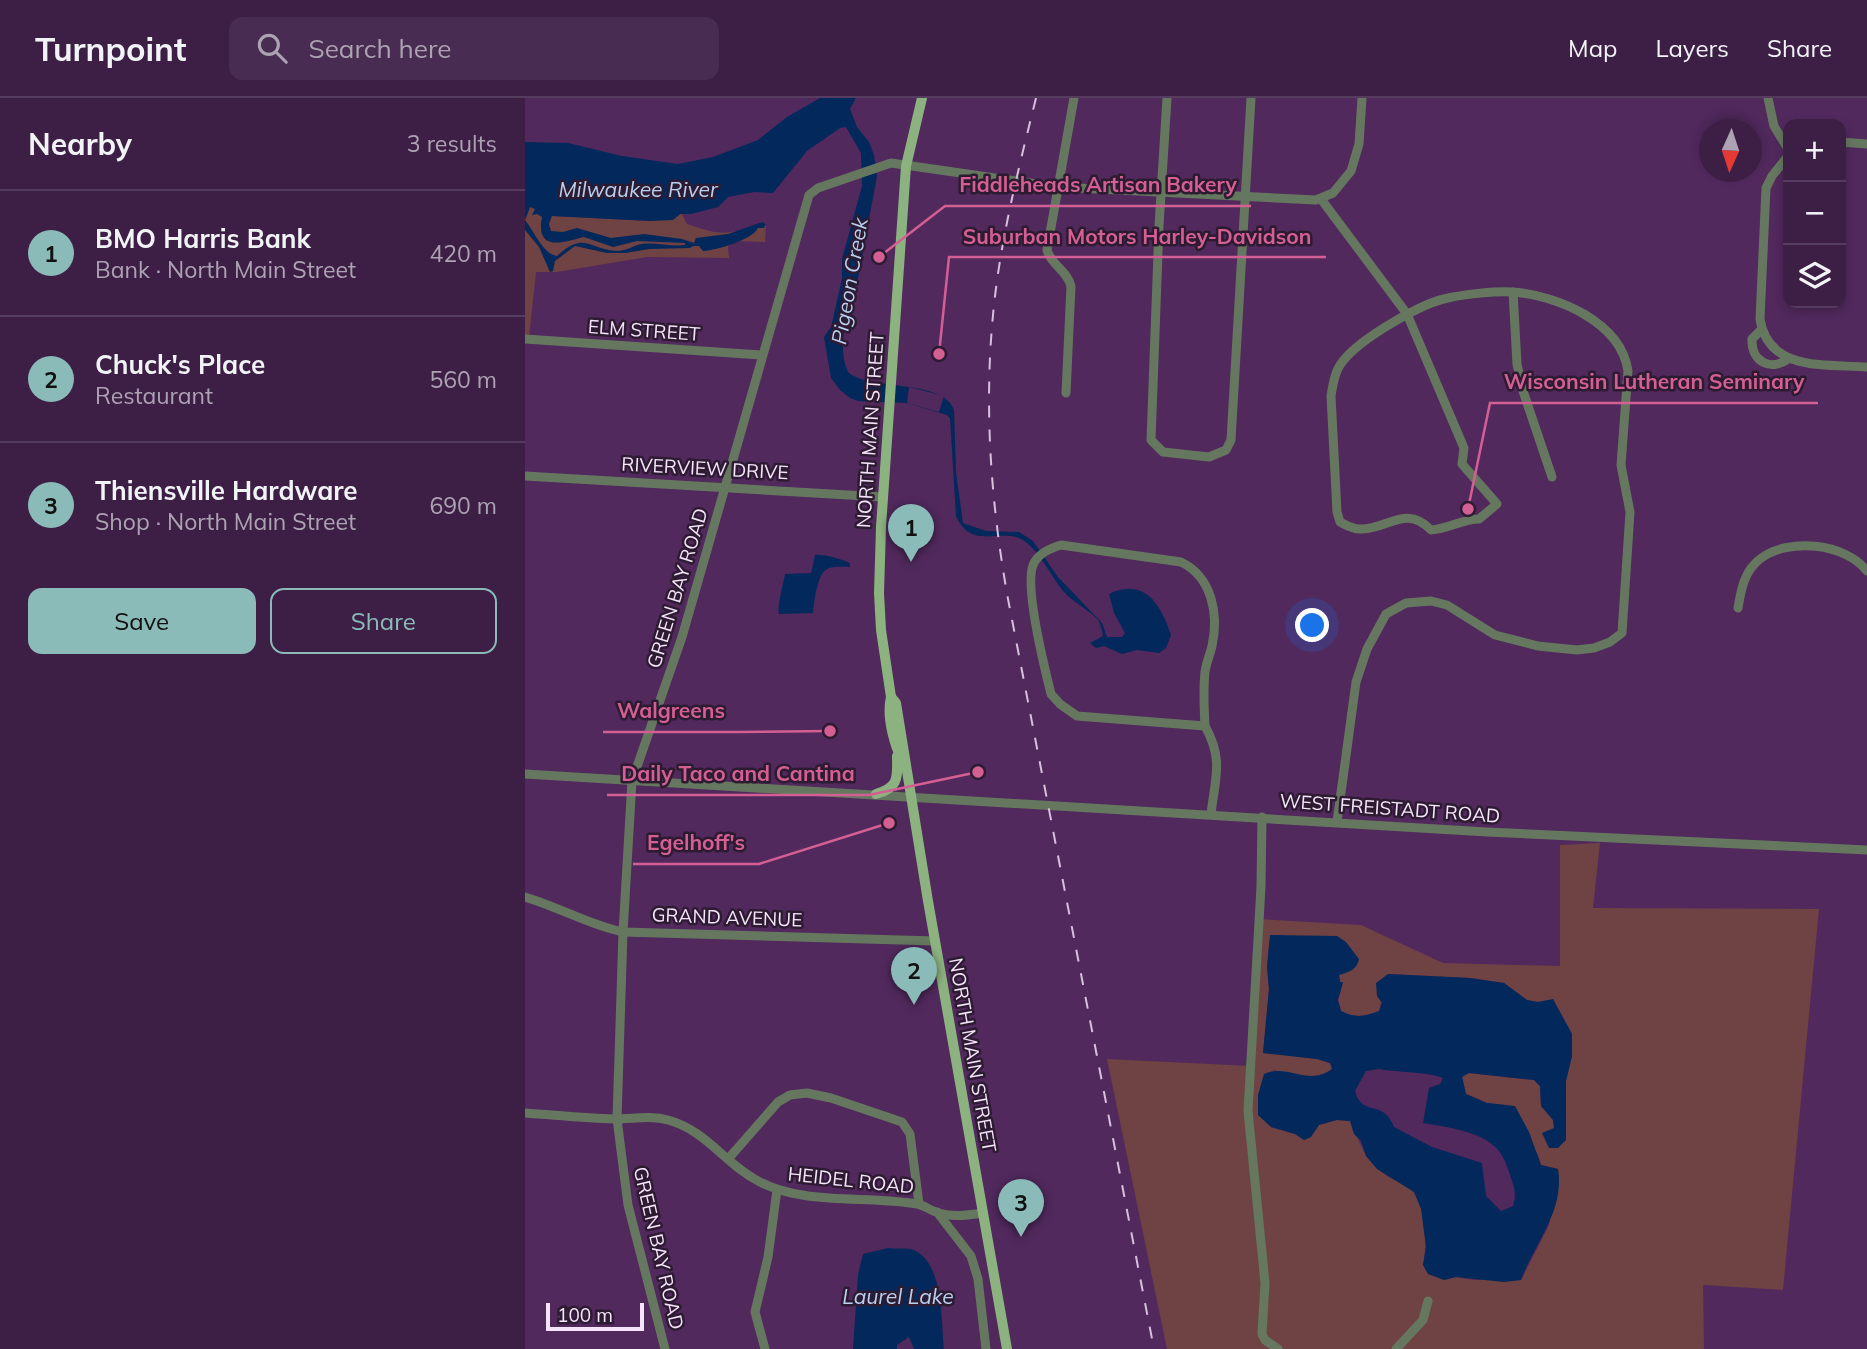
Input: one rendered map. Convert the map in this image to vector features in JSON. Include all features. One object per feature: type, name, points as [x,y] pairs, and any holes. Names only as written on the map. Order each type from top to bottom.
[{"type":"main road","name":"NORTH MAIN STREET","points":[[905,766],[897,753],[889,706],[891,697],[881,629],[879,593],[883,497],[907,166],[922,98]]},
{"type":"main road","name":"NORTH MAIN STREET","points":[[891,697],[896,703],[905,752],[905,766],[1007,1349]]},
{"type":"main road","points":[[876,794],[890,788],[896,780],[897,753]]},
{"type":"street","points":[[1066,393],[1071,286],[1067,275],[1048,256],[1047,250],[1074,98]]},
{"type":"street","points":[[1167,98],[1151,440],[1163,452],[1209,457],[1226,450],[1231,440],[1251,98]]},
{"type":"street","points":[[1338,822],[1356,682],[1367,649],[1386,614],[1406,603],[1431,601],[1447,605],[1476,625],[1506,639],[1538,646],[1594,649],[1622,633],[1630,512],[1621,465],[1628,391],[1626,356],[1610,332],[1588,316],[1558,302],[1513,292],[1446,298],[1407,314],[1343,360],[1333,381],[1332,409],[1337,512],[1340,522],[1359,530],[1406,517],[1425,523],[1431,530],[1440,529],[1466,519],[1479,519],[1497,504],[1462,464],[1464,448],[1407,314],[1321,199],[1340,187],[1356,160],[1362,98]]},
{"type":"street","points":[[1768,98],[1774,126],[1783,141]]},
{"type":"street","points":[[1846,142],[1867,144]]},
{"type":"street","points":[[1783,162],[1766,188],[1762,329],[1770,343],[1789,359],[1802,363],[1867,366]]},
{"type":"street","name":"GREEN BAY ROAD","points":[[665,1349],[628,1205],[617,1119],[632,781],[682,637],[809,195],[818,188],[891,163],[1058,187],[1246,198],[1321,199]]},
{"type":"street","points":[[1513,292],[1519,373],[1552,477]]},
{"type":"street","points":[[1762,329],[1752,339],[1751,347],[1756,358],[1762,363],[1774,365],[1781,365],[1789,359]]},
{"type":"street","name":"ELM STREET","points":[[525,339],[761,355]]},
{"type":"street","name":"RIVERVIEW DRIVE","points":[[525,476],[883,497]]},
{"type":"street","points":[[1205,726],[1077,716],[1060,704],[1051,694],[1047,681],[1029,582],[1031,568],[1041,555],[1061,545],[1181,562],[1191,566],[1204,579],[1211,594],[1215,632],[1203,688],[1205,726],[1215,744],[1218,758],[1211,814]]},
{"type":"street","points":[[1738,608],[1741,589],[1752,567],[1773,551],[1798,547],[1826,547],[1846,553],[1867,570]]},
{"type":"street","name":"WEST FREISTADT ROAD","points":[[525,774],[1487,832],[1867,849]]},
{"type":"street","points":[[1262,817],[1261,887],[1248,1122],[1265,1283],[1262,1334],[1265,1340],[1278,1349]]},
{"type":"street","name":"GRAND AVENUE","points":[[525,897],[546,903],[591,923],[624,932],[935,941]]},
{"type":"street","points":[[729,1158],[778,1102],[790,1095],[807,1093],[831,1098],[902,1122],[910,1134],[919,1204]]},
{"type":"street","name":"HEIDEL ROAD","points":[[525,1113],[617,1119],[650,1117],[680,1124],[704,1137],[744,1172],[777,1190],[824,1198],[919,1204],[955,1216],[983,1213]]},
{"type":"street","points":[[765,1349],[755,1312],[768,1257],[777,1190]]},
{"type":"street","points":[[937,1212],[971,1256],[978,1279],[986,1349]]},
{"type":"street","points":[[1396,1349],[1423,1320],[1428,1301]]},
{"type":"shaded area","points":[[530,207],[552,216],[651,221],[682,214],[687,224],[725,233],[762,222],[766,224],[765,242],[736,241],[728,246],[729,258],[647,257],[557,272],[536,272],[529,338],[525,338],[525,220]]},
{"type":"shaded area","points":[[1600,843],[1593,908],[1819,909],[1783,1290],[1703,1285],[1704,1349],[1167,1349],[1107,1059],[1251,1066],[1259,919],[1361,925],[1443,963],[1560,966],[1560,845]],"holes":[[[1270,935],[1282,935],[1339,975],[1340,982],[1343,982],[1338,1000],[1341,1011],[1355,1016],[1379,1011],[1388,974],[1470,978],[1504,983],[1527,1000],[1553,1000],[1572,1034],[1572,1056],[1566,1081],[1566,1140],[1542,1134],[1554,1129],[1553,1120],[1541,1106],[1540,1086],[1534,1080],[1469,1073],[1462,1076],[1466,1094],[1487,1103],[1508,1105],[1538,1155],[1541,1165],[1558,1169],[1549,1225],[1521,1280],[1474,1280],[1455,1277],[1444,1280],[1423,1265],[1425,1226],[1418,1198],[1413,1191],[1386,1175],[1369,1159],[1350,1121],[1337,1120],[1318,1125],[1311,1136],[1304,1140],[1295,1134],[1271,1127],[1273,1070],[1311,1076],[1332,1069],[1331,1063],[1317,1059],[1263,1053],[1269,989],[1267,967]]]},
{"type":"water","points":[[820,98],[856,98],[850,109],[857,127],[869,142],[874,155],[877,176],[857,284],[844,328],[843,351],[848,372],[872,382],[922,389],[948,400],[954,410],[956,472],[963,523],[986,531],[1019,532],[1033,541],[1058,577],[1102,623],[1107,637],[1122,637],[1125,633],[1114,613],[1109,594],[1132,589],[1150,597],[1162,614],[1171,635],[1166,648],[1159,653],[1137,650],[1122,654],[1104,646],[1096,648],[1090,643],[1103,636],[1098,620],[1065,593],[1030,545],[1016,537],[975,535],[962,526],[956,516],[950,418],[947,415],[907,403],[858,401],[840,390],[831,378],[824,337],[831,327],[842,279],[842,259],[862,186],[861,153],[846,127],[840,128],[807,151],[773,193],[754,192],[728,197],[718,207],[680,214],[673,220],[552,216],[549,224],[551,231],[563,232],[577,228],[611,238],[644,234],[694,243],[696,238],[728,234],[762,222],[766,224],[749,237],[725,246],[703,251],[699,246],[693,246],[607,253],[575,246],[555,261],[553,271],[550,272],[539,247],[525,230],[525,220],[525,142],[568,143],[622,156],[678,164],[713,157],[758,140],[787,117]],"holes":[[[530,207],[535,209],[532,215],[542,217],[543,236],[553,242],[584,237],[613,247],[637,241],[685,245],[647,244],[616,251],[580,243],[557,256],[543,247],[525,220]]]},
{"type":"water","points":[[815,555],[842,560],[850,563],[850,567],[832,567],[824,572],[817,589],[813,613],[779,614],[785,574],[811,573]]},
{"type":"water","points":[[1270,935],[1337,936],[1346,942],[1359,959],[1349,972],[1339,975],[1340,982],[1343,982],[1338,1000],[1341,1011],[1355,1016],[1379,1011],[1382,1003],[1377,996],[1376,983],[1388,974],[1470,978],[1504,983],[1527,1000],[1538,1002],[1553,999],[1572,1034],[1572,1056],[1566,1081],[1566,1140],[1558,1148],[1549,1148],[1542,1133],[1554,1128],[1553,1120],[1541,1106],[1540,1086],[1534,1080],[1469,1073],[1462,1077],[1466,1094],[1487,1103],[1515,1106],[1529,1132],[1541,1165],[1558,1169],[1559,1184],[1553,1212],[1521,1280],[1504,1282],[1456,1277],[1444,1280],[1428,1274],[1423,1265],[1426,1247],[1421,1209],[1414,1192],[1377,1169],[1366,1156],[1350,1121],[1337,1120],[1319,1125],[1311,1137],[1304,1140],[1295,1134],[1271,1127],[1258,1115],[1258,1095],[1264,1074],[1281,1071],[1315,1076],[1332,1069],[1330,1063],[1317,1059],[1263,1053],[1269,989],[1267,967]],"holes":[[[1379,1069],[1443,1078],[1440,1084],[1429,1088],[1423,1123],[1473,1134],[1491,1144],[1500,1153],[1508,1168],[1515,1190],[1513,1206],[1501,1211],[1486,1196],[1482,1163],[1432,1147],[1394,1127],[1384,1113],[1368,1107],[1358,1099],[1355,1091],[1366,1071]]]},
{"type":"water","name":"Laurel Lake","points":[[888,1248],[911,1249],[922,1255],[930,1265],[939,1292],[944,1349],[914,1349],[909,1337],[897,1345],[897,1349],[853,1349],[858,1275],[863,1254]]},
{"type":"pier","points":[[909,387],[944,396],[939,412],[907,403]]},
{"type":"railway","points":[[1036,98],[1007,221],[995,296],[989,372],[993,486],[1008,599],[1154,1349]]},
{"type":"place","name":"Fiddleheads Artisan Bakery","points":[[879,257]]},
{"type":"place","name":"Suburban Motors Harley-Davidson","points":[[939,354]]},
{"type":"place","name":"Wisconsin Lutheran Seminary","points":[[1468,509]]},
{"type":"place","name":"BMO Harris Bank","points":[[911,562]]},
{"type":"place","name":"Walgreens","points":[[830,731]]},
{"type":"place","name":"Daily Taco and Cantina","points":[[978,772]]},
{"type":"place","name":"Egelhoff's","points":[[889,823]]},
{"type":"place","name":"Chuck's Place","points":[[914,1005]]},
{"type":"place","name":"Thiensville Hardware","points":[[1021,1237]]},
{"type":"water label","name":"Milwaukee River","points":[[638,189]]},
{"type":"water label","name":"Pigeon Creek","points":[[849,281]]}]
